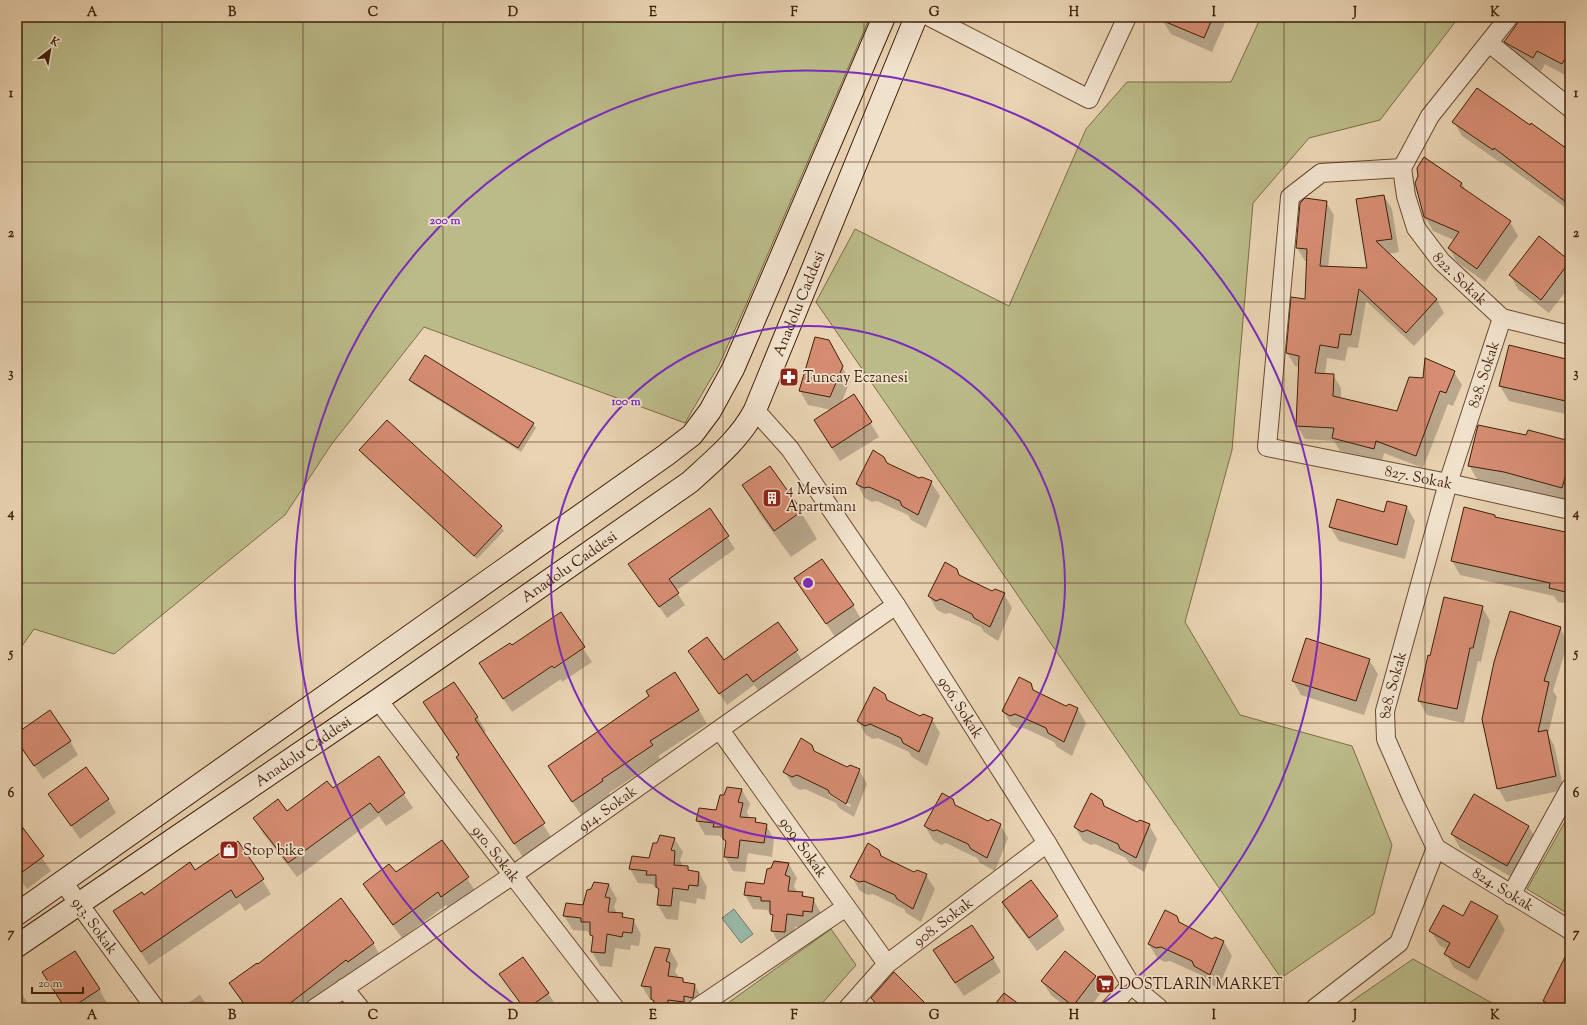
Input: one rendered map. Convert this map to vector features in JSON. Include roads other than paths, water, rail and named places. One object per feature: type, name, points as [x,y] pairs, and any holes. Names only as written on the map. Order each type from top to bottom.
[{"type":"main road","name":"Anadolu Caddesi","points":[[17,914],[666,456],[692,435],[710,411],[733,369],[884,17]]},
{"type":"main road","name":"Anadolu Caddesi","points":[[17,946],[378,700],[690,482],[723,452],[746,427],[755,410],[916,17]]},
{"type":"street","points":[[930,17],[1089,99],[1127,17]]},
{"type":"street","points":[[1402,168],[1430,116],[1509,17]]},
{"type":"street","points":[[1489,43],[1570,108]]},
{"type":"street","name":"822. Sokak","points":[[1402,168],[1406,196],[1416,228],[1441,261],[1502,318],[1570,335]]},
{"type":"street","name":"827. Sokak","points":[[1402,168],[1321,173],[1290,197],[1267,447],[1448,483],[1570,510]]},
{"type":"street","name":"828. Sokak","points":[[1436,848],[1386,739],[1385,711],[1448,483],[1502,318]]},
{"type":"street","name":"906. Sokak","points":[[755,410],[790,449],[896,605],[1047,843],[1131,985],[1160,1008]]},
{"type":"street","name":"914. Sokak","points":[[315,1008],[513,875],[896,605]]},
{"type":"street","name":"910. Sokak","points":[[378,700],[615,1008]]},
{"type":"street","name":"909. Sokak","points":[[720,730],[887,964]]},
{"type":"street","points":[[1511,895],[1570,788]]},
{"type":"street","name":"908. Sokak","points":[[848,1008],[887,964],[1047,843]]},
{"type":"street","points":[[1315,1008],[1399,944],[1436,848]]},
{"type":"street","name":"824. Sokak","points":[[1436,848],[1570,930]]},
{"type":"street","name":"913. Sokak","points":[[62,882],[79,903],[154,1008]]},
{"type":"street","points":[[697,1008],[846,907]]},
{"type":"street","points":[[1110,1008],[1131,985]]},
{"type":"street","points":[[344,988],[360,1008]]},
{"type":"place","name":"Tuncay Eczanesi","points":[[789,377]]},
{"type":"place","name":"4 Mevsim Apartmanı","points":[[772,498]]},
{"type":"place","name":"Stop bike","points":[[229,850]]},
{"type":"place","name":"DOSTLARIN MARKET","points":[[1105,984]]}]
